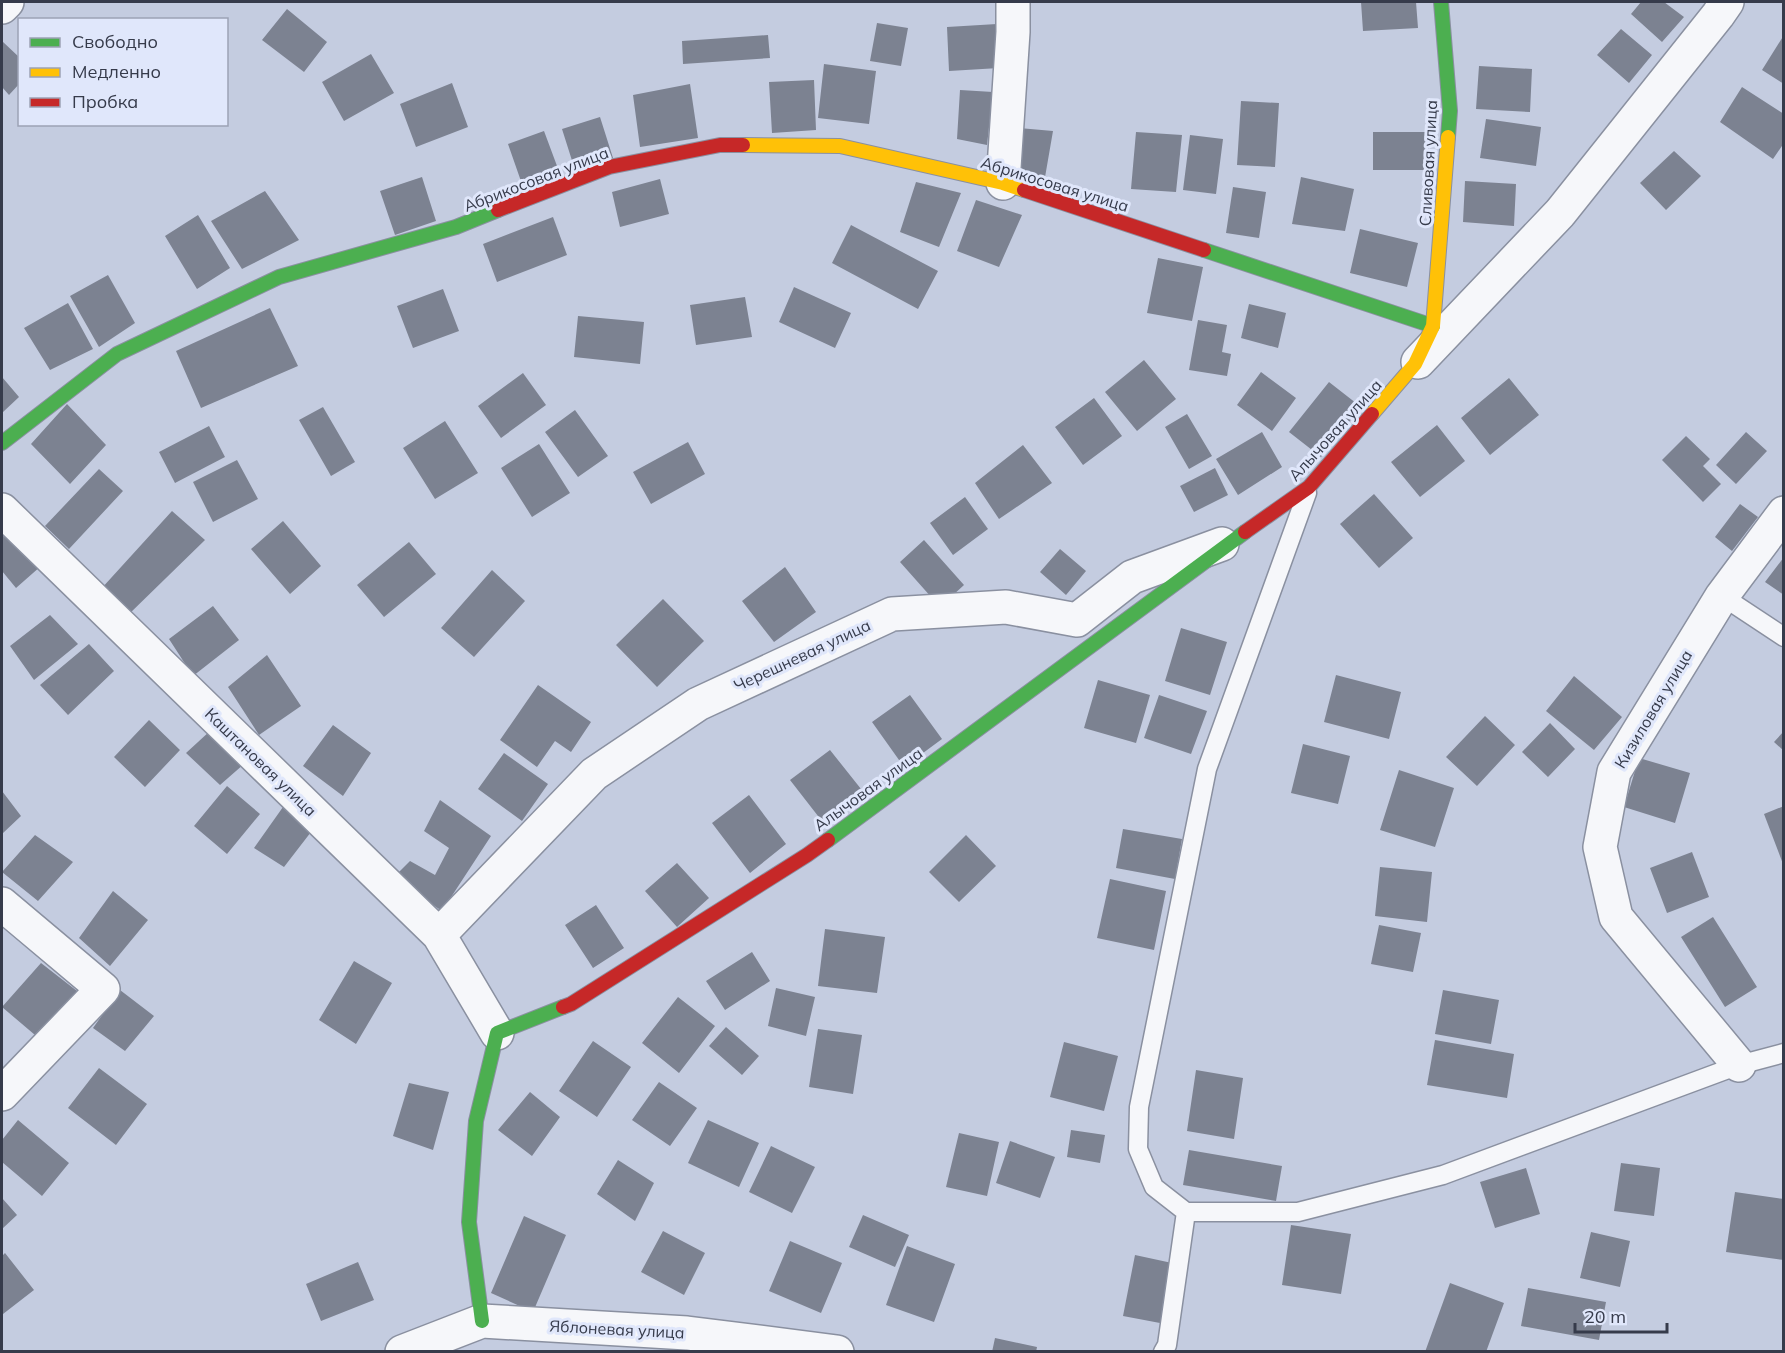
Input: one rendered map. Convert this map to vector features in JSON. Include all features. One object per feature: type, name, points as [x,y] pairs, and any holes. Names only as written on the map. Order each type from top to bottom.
[{"type":"street","points":[[2,7],[8,2]]},
{"type":"street","points":[[1003,183],[1013,32],[1012,2]]},
{"type":"street","name":"Сливовая улица","points":[[1433,326],[1450,111],[1441,2]]},
{"type":"street","points":[[1416,364],[1560,213],[1727,2]]},
{"type":"street","name":"Абрикосовая улица","points":[[2,443],[117,354],[279,277],[456,227],[609,167],[720,146],[840,146],[1003,183],[1433,326]]},
{"type":"street","name":"Алычовая улица","points":[[497,1033],[571,1004],[807,855],[1234,539],[1310,487],[1416,364],[1433,326]]},
{"type":"street","name":"Каштановая улица","points":[[2,510],[439,935],[497,1033]]},
{"type":"street","name":"Кизиловая улица","points":[[1739,1065],[1616,917],[1600,847],[1614,772],[1722,596],[1784,513]]},
{"type":"street","name":"Черешневая улица","points":[[439,935],[594,774],[698,704],[892,614],[1006,607],[1077,620],[1132,578],[1234,539]]},
{"type":"street","points":[[2,904],[103,989],[2,1094]]},
{"type":"street","points":[[482,1321],[469,1222],[476,1121],[497,1033]]},
{"type":"street","name":"Яблоневая улица","points":[[402,1352],[482,1321],[687,1333],[837,1352]]},
{"type":"lane","points":[[1310,487],[1207,769],[1139,1107],[1138,1149],[1154,1187],[1185,1212],[1298,1212],[1443,1175],[1739,1065],[1784,1053]]},
{"type":"lane","points":[[1722,596],[1784,637]]},
{"type":"lane","points":[[1163,1352],[1167,1345],[1185,1212]]},
{"type":"building","points":[[1361,2],[1416,2],[1418,28],[1363,31]]},
{"type":"building","points":[[1641,2],[1664,2],[1684,17],[1662,42],[1631,14]]},
{"type":"building","points":[[287,9],[327,42],[304,72],[262,40]]},
{"type":"building","points":[[877,23],[908,28],[901,66],[870,61]]},
{"type":"building","points":[[997,24],[999,68],[949,71],[947,27]]},
{"type":"building","points":[[1621,29],[1652,55],[1629,83],[1597,55]]},
{"type":"building","points":[[768,35],[770,58],[683,64],[682,41]]},
{"type":"building","points":[[1784,35],[1784,84],[1762,70]]},
{"type":"building","points":[[2,41],[18,56],[18,85],[9,95],[2,87]]},
{"type":"building","points":[[371,54],[394,93],[344,121],[322,82]]},
{"type":"building","points":[[824,64],[876,71],[869,124],[818,118]]},
{"type":"building","points":[[1479,66],[1532,69],[1530,112],[1476,109]]},
{"type":"building","points":[[814,80],[816,130],[772,133],[769,82]]},
{"type":"building","points":[[452,83],[468,127],[416,147],[400,104]]},
{"type":"building","points":[[690,84],[698,138],[640,147],[633,95]]},
{"type":"building","points":[[1742,87],[1784,114],[1784,143],[1773,159],[1720,122]]},
{"type":"building","points":[[960,90],[993,92],[987,145],[957,139]]},
{"type":"building","points":[[1241,101],[1279,103],[1275,167],[1237,165]]},
{"type":"building","points":[[600,117],[613,158],[575,170],[562,129]]},
{"type":"building","points":[[1486,119],[1541,127],[1536,166],[1480,158]]},
{"type":"building","points":[[1019,128],[1053,131],[1044,183],[1013,174]]},
{"type":"building","points":[[544,131],[560,174],[523,187],[508,144]]},
{"type":"building","points":[[1136,132],[1182,135],[1176,192],[1131,189]]},
{"type":"building","points":[[1373,132],[1429,132],[1429,170],[1373,170]]},
{"type":"building","points":[[1190,135],[1223,139],[1216,194],[1183,190]]},
{"type":"building","points":[[1674,151],[1701,176],[1666,210],[1640,183]]},
{"type":"building","points":[[422,177],[436,221],[395,235],[380,191]]},
{"type":"building","points":[[1301,177],[1354,189],[1345,231],[1292,224]]},
{"type":"building","points":[[660,179],[669,214],[620,227],[612,192]]},
{"type":"building","points":[[1465,181],[1516,184],[1514,226],[1463,222]]},
{"type":"building","points":[[916,182],[961,193],[939,247],[900,232]]},
{"type":"building","points":[[1233,187],[1266,192],[1259,238],[1226,233]]},
{"type":"building","points":[[265,191],[299,240],[242,269],[211,221]]},
{"type":"building","points":[[976,200],[1022,215],[999,267],[957,251]]},
{"type":"building","points":[[198,215],[230,268],[197,289],[165,236]]},
{"type":"building","points":[[553,217],[567,255],[497,282],[483,244]]},
{"type":"building","points":[[851,225],[938,271],[918,309],[832,263]]},
{"type":"building","points":[[1360,229],[1418,243],[1407,287],[1350,273]]},
{"type":"building","points":[[1158,258],[1203,267],[1192,321],[1147,313]]},
{"type":"building","points":[[108,275],[135,323],[99,347],[70,296]]},
{"type":"building","points":[[794,287],[851,313],[835,348],[779,322]]},
{"type":"building","points":[[443,289],[459,331],[413,348],[397,306]]},
{"type":"building","points":[[745,297],[752,337],[696,345],[690,305]]},
{"type":"building","points":[[68,303],[93,349],[50,370],[24,328]]},
{"type":"building","points":[[1249,304],[1286,313],[1278,348],[1241,338]]},
{"type":"building","points":[[270,308],[298,366],[201,408],[176,351]]},
{"type":"building","points":[[578,316],[644,322],[640,364],[574,357]]},
{"type":"building","points":[[1198,320],[1227,325],[1222,352],[1231,354],[1227,376],[1189,370]]},
{"type":"building","points":[[1144,360],[1176,399],[1137,431],[1105,392]]},
{"type":"building","points":[[1261,372],[1296,398],[1272,431],[1237,405]]},
{"type":"building","points":[[523,373],[546,405],[501,438],[478,406]]},
{"type":"building","points":[[2,377],[19,397],[2,413]]},
{"type":"building","points":[[1509,378],[1539,415],[1490,455],[1461,418]]},
{"type":"building","points":[[1329,382],[1361,407],[1321,457],[1289,432]]},
{"type":"building","points":[[1094,398],[1122,436],[1083,465],[1055,427]]},
{"type":"building","points":[[67,404],[106,445],[70,484],[31,444]]},
{"type":"building","points":[[323,407],[355,462],[331,476],[299,420]]},
{"type":"building","points":[[575,410],[608,456],[578,477],[545,432]]},
{"type":"building","points":[[1187,414],[1212,456],[1189,469],[1165,427]]},
{"type":"building","points":[[445,421],[478,473],[435,499],[403,448]]},
{"type":"building","points":[[1437,425],[1465,461],[1420,497],[1391,462]]},
{"type":"building","points":[[209,426],[225,457],[175,483],[159,452]]},
{"type":"building","points":[[1262,432],[1282,467],[1238,495],[1216,459]]},
{"type":"building","points":[[1746,432],[1767,451],[1736,484],[1716,465]]},
{"type":"building","points":[[1686,436],[1710,459],[1703,466],[1721,484],[1703,502],[1662,460]]},
{"type":"building","points":[[688,442],[705,474],[651,504],[633,472]]},
{"type":"building","points":[[539,444],[570,493],[532,517],[501,468]]},
{"type":"building","points":[[1023,445],[1052,483],[999,519],[975,483]]},
{"type":"building","points":[[237,460],[258,499],[213,522],[193,482]]},
{"type":"building","points":[[1215,468],[1228,495],[1194,512],[1180,486]]},
{"type":"building","points":[[99,469],[123,491],[69,549],[45,526]]},
{"type":"building","points":[[1374,494],[1413,538],[1379,568],[1340,524]]},
{"type":"building","points":[[965,497],[988,529],[953,555],[930,523]]},
{"type":"building","points":[[1740,504],[1758,517],[1732,551],[1715,537]]},
{"type":"building","points":[[172,511],[205,540],[126,617],[101,589]]},
{"type":"building","points":[[283,521],[321,566],[290,594],[251,549]]},
{"type":"building","points":[[7,531],[41,566],[16,588],[2,571],[2,538]]},
{"type":"building","points":[[924,540],[964,585],[940,607],[900,562]]},
{"type":"building","points":[[409,542],[436,574],[384,617],[357,585]]},
{"type":"building","points":[[1060,549],[1086,571],[1066,595],[1040,572]]},
{"type":"building","points":[[1784,557],[1784,595],[1765,582]]},
{"type":"building","points":[[785,567],[816,612],[774,642],[742,601]]},
{"type":"building","points":[[492,570],[525,601],[474,657],[441,628]]},
{"type":"building","points":[[663,599],[704,641],[657,687],[616,645]]},
{"type":"building","points":[[213,606],[239,640],[193,676],[169,639]]},
{"type":"building","points":[[50,615],[78,644],[34,680],[10,646]]},
{"type":"building","points":[[1181,628],[1227,642],[1210,695],[1165,681]]},
{"type":"building","points":[[89,644],[114,671],[68,715],[40,685]]},
{"type":"building","points":[[267,655],[301,706],[259,735],[228,687]]},
{"type":"building","points":[[1336,675],[1401,692],[1389,739],[1324,722]]},
{"type":"building","points":[[1574,676],[1622,717],[1594,750],[1546,711]]},
{"type":"building","points":[[1098,680],[1150,695],[1136,743],[1084,728]]},
{"type":"building","points":[[538,685],[591,722],[571,752],[555,741],[537,767],[500,740]]},
{"type":"building","points":[[910,695],[942,739],[904,767],[872,722]]},
{"type":"building","points":[[1159,695],[1207,711],[1191,754],[1144,738]]},
{"type":"building","points":[[1485,716],[1515,745],[1477,786],[1446,757]]},
{"type":"building","points":[[149,720],[180,750],[145,787],[114,757]]},
{"type":"building","points":[[1550,723],[1575,749],[1548,777],[1522,752]]},
{"type":"building","points":[[333,725],[371,753],[343,796],[303,766]]},
{"type":"building","points":[[210,731],[244,764],[220,785],[186,753]]},
{"type":"building","points":[[1784,731],[1784,751],[1774,742]]},
{"type":"building","points":[[1303,744],[1350,756],[1338,804],[1291,793]]},
{"type":"building","points":[[830,750],[865,794],[825,825],[790,780]]},
{"type":"building","points":[[504,753],[548,784],[522,821],[478,789]]},
{"type":"building","points":[[1639,758],[1690,773],[1675,823],[1624,807]]},
{"type":"building","points":[[1399,770],[1454,788],[1435,847],[1380,830]]},
{"type":"building","points":[[227,786],[260,814],[227,854],[194,826]]},
{"type":"building","points":[[2,791],[21,816],[2,834]]},
{"type":"building","points":[[749,795],[786,844],[750,873],[712,823]]},
{"type":"building","points":[[440,800],[491,836],[442,911],[393,878],[410,861],[435,875],[449,848],[424,831]]},
{"type":"building","points":[[1784,806],[1784,864],[1783,864],[1764,814]]},
{"type":"building","points":[[283,807],[311,832],[284,867],[254,848]]},
{"type":"building","points":[[1123,829],[1182,839],[1175,879],[1116,868]]},
{"type":"building","points":[[35,835],[73,862],[38,901],[2,872]]},
{"type":"building","points":[[966,835],[996,866],[959,902],[929,872]]},
{"type":"building","points":[[1692,852],[1709,897],[1667,913],[1650,868]]},
{"type":"building","points":[[677,863],[709,898],[677,927],[645,891]]},
{"type":"building","points":[[1380,867],[1432,872],[1427,922],[1375,916]]},
{"type":"building","points":[[1110,879],[1166,891],[1154,950],[1097,938]]},
{"type":"building","points":[[113,891],[148,920],[110,966],[79,938]]},
{"type":"building","points":[[596,905],[624,948],[593,968],[565,925]]},
{"type":"building","points":[[1713,917],[1757,987],[1725,1007],[1681,937]]},
{"type":"building","points":[[1379,925],[1421,933],[1413,972],[1371,964]]},
{"type":"building","points":[[825,929],[885,937],[877,993],[818,986]]},
{"type":"building","points":[[752,952],[770,981],[725,1010],[706,981]]},
{"type":"building","points":[[354,961],[392,983],[356,1044],[319,1020]]},
{"type":"building","points":[[41,963],[77,991],[35,1035],[2,1007]]},
{"type":"building","points":[[776,988],[815,997],[806,1036],[768,1026]]},
{"type":"building","points":[[120,990],[154,1016],[125,1051],[93,1028]]},
{"type":"building","points":[[1443,990],[1499,1000],[1491,1044],[1435,1034]]},
{"type":"building","points":[[678,997],[715,1026],[679,1073],[642,1043]]},
{"type":"building","points":[[726,1027],[759,1056],[742,1075],[709,1046]]},
{"type":"building","points":[[818,1029],[862,1035],[853,1094],[809,1087]]},
{"type":"building","points":[[1435,1040],[1514,1054],[1507,1098],[1427,1085]]},
{"type":"building","points":[[593,1041],[631,1067],[597,1117],[559,1091]]},
{"type":"building","points":[[1064,1042],[1118,1056],[1104,1111],[1050,1097]]},
{"type":"building","points":[[99,1068],[147,1104],[116,1145],[68,1108]]},
{"type":"building","points":[[1196,1070],[1243,1078],[1234,1139],[1187,1131]]},
{"type":"building","points":[[659,1082],[697,1108],[670,1146],[632,1120]]},
{"type":"building","points":[[409,1083],[449,1092],[433,1150],[393,1136]]},
{"type":"building","points":[[530,1092],[560,1117],[532,1156],[498,1130]]},
{"type":"building","points":[[18,1120],[69,1163],[42,1196],[2,1162],[2,1140]]},
{"type":"building","points":[[708,1120],[759,1143],[739,1187],[688,1163]]},
{"type":"building","points":[[1071,1130],[1105,1135],[1100,1163],[1067,1157]]},
{"type":"building","points":[[959,1133],[999,1142],[987,1196],[946,1187]]},
{"type":"building","points":[[1010,1141],[1055,1157],[1040,1198],[996,1183]]},
{"type":"building","points":[[771,1146],[815,1167],[792,1213],[749,1192]]},
{"type":"building","points":[[1189,1150],[1282,1166],[1276,1201],[1183,1185]]},
{"type":"building","points":[[618,1160],[654,1183],[635,1221],[597,1194]]},
{"type":"building","points":[[1621,1163],[1660,1168],[1654,1216],[1614,1211]]},
{"type":"building","points":[[1526,1168],[1540,1214],[1495,1228],[1480,1182]]},
{"type":"building","points":[[1735,1192],[1784,1199],[1784,1260],[1726,1252]]},
{"type":"building","points":[[2,1198],[17,1215],[2,1229]]},
{"type":"building","points":[[863,1215],[909,1235],[895,1267],[849,1247]]},
{"type":"building","points":[[524,1216],[566,1235],[533,1312],[491,1293]]},
{"type":"building","points":[[1291,1225],[1351,1234],[1341,1294],[1282,1285]]},
{"type":"building","points":[[663,1231],[705,1253],[684,1295],[641,1272]]},
{"type":"building","points":[[1591,1232],[1630,1241],[1620,1287],[1580,1278]]},
{"type":"building","points":[[790,1241],[842,1263],[821,1313],[769,1291]]},
{"type":"building","points":[[907,1246],[955,1264],[934,1322],[886,1305]]},
{"type":"building","points":[[5,1253],[34,1290],[3,1314],[2,1256]]},
{"type":"building","points":[[1135,1255],[1172,1263],[1160,1323],[1123,1316]]},
{"type":"building","points":[[358,1262],[374,1300],[321,1321],[306,1284]]},
{"type":"building","points":[[1450,1283],[1504,1303],[1486,1352],[1425,1352]]},
{"type":"building","points":[[1528,1288],[1606,1302],[1599,1340],[1521,1326]]},
{"type":"building","points":[[995,1338],[1037,1347],[1036,1352],[992,1352]]},
{"type":"traffic: fast","points":[[1441,2],[1450,111],[1448,137]]},
{"type":"traffic: fast","points":[[2,443],[117,354],[279,277],[456,227],[498,210]]},
{"type":"traffic: fast","points":[[1204,250],[1433,326]]},
{"type":"traffic: fast","points":[[828,840],[1245,532]]},
{"type":"traffic: fast","points":[[482,1321],[469,1222],[476,1121],[497,1033],[563,1007]]},
{"type":"traffic: slow","points":[[1372,414],[1415,364],[1433,326],[1448,137]]},
{"type":"traffic: slow","points":[[743,145],[840,146],[1003,183],[1024,190]]},
{"type":"traffic: jam","points":[[498,210],[609,167],[720,145],[743,145]]},
{"type":"traffic: jam","points":[[1024,190],[1204,250]]},
{"type":"traffic: jam","points":[[1245,532],[1309,487],[1372,414]]},
{"type":"traffic: jam","points":[[563,1007],[828,840]]}]
